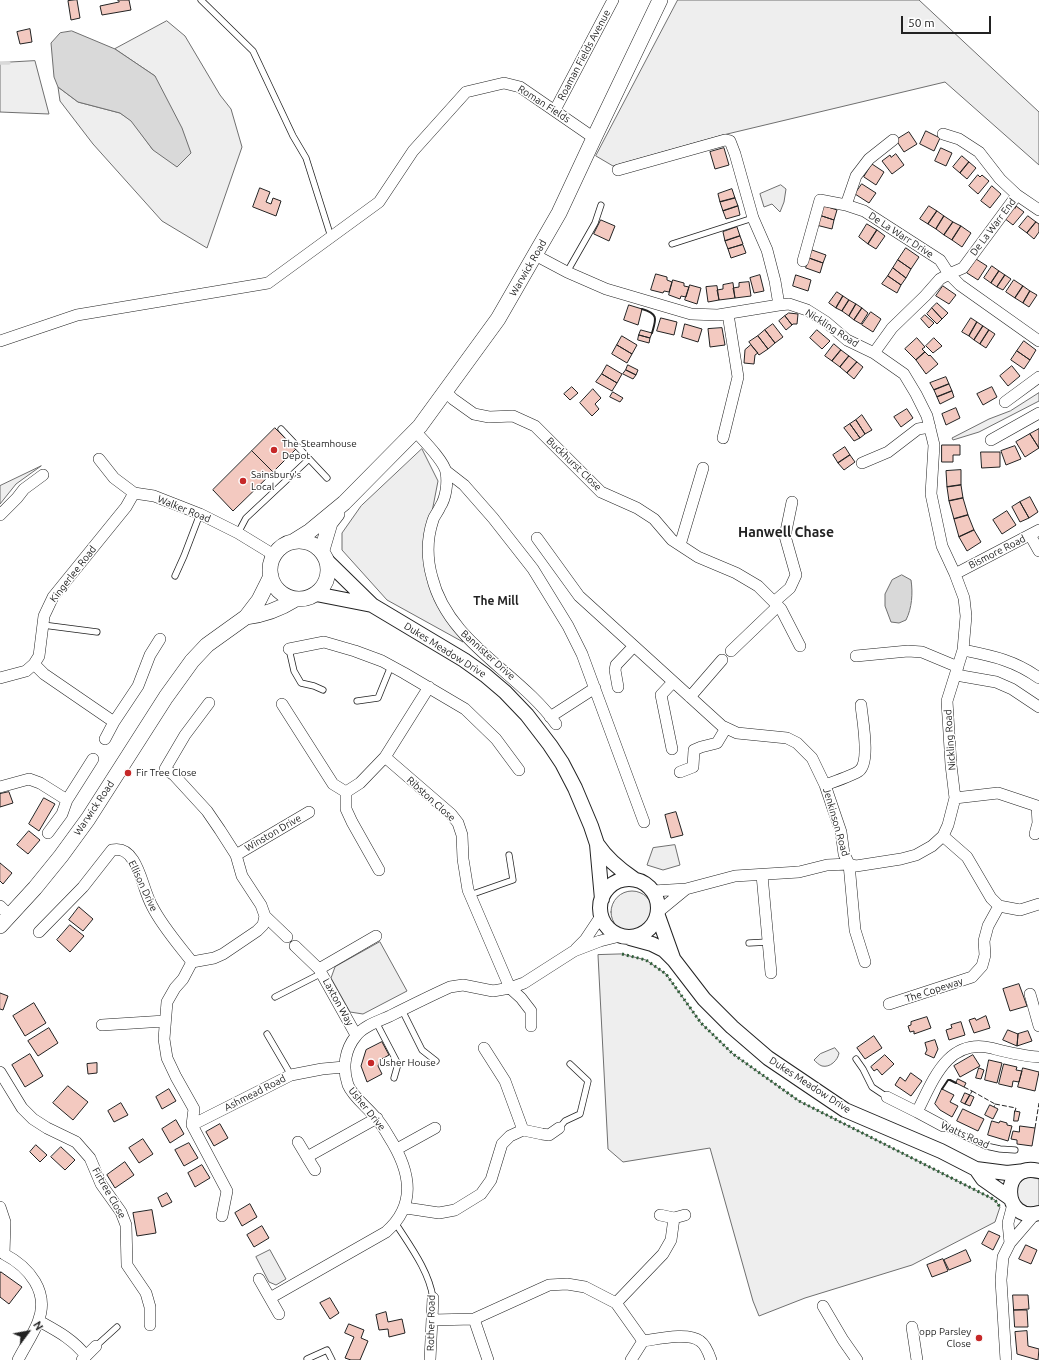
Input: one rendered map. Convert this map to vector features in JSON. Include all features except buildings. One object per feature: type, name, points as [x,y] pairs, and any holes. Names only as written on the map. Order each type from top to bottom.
[{"type":"main road","name":"Warwick Road","points":[[294,541],[310,531],[344,503],[420,426],[498,319],[559,213],[660,0]]},
{"type":"main road","name":"Warwick Road","points":[[324,556],[330,523],[344,503]]},
{"type":"main road","points":[[294,541],[303,541],[312,544],[324,556],[328,571],[327,580],[316,594],[302,599],[287,596],[274,584],[271,576],[270,569],[274,555],[286,544],[294,541]]},
{"type":"main road","name":"Warwick Road","points":[[3,916],[61,856],[88,818],[166,697],[192,661],[207,644],[246,617],[259,600],[271,576]]},
{"type":"main road","name":"Warwick Road","points":[[246,617],[272,612],[296,599]]},
{"type":"street","name":"Roaman Fields Avenue","points":[[555,110],[613,0]]},
{"type":"street","name":"Roman Fields","points":[[331,237],[379,202],[413,151],[466,92],[504,84],[520,87],[594,138]]},
{"type":"street","name":"De La Warr End","points":[[943,134],[959,139],[979,152],[1000,179],[1017,195],[963,268],[949,274]]},
{"type":"street","points":[[618,170],[693,148],[724,140],[730,141],[753,218],[767,250],[775,281],[778,305]]},
{"type":"street","points":[[846,205],[856,176],[869,159],[893,140]]},
{"type":"street","points":[[1017,195],[1039,210]]},
{"type":"street","name":"De La Warr Drive","points":[[803,261],[820,200],[846,205],[864,212],[940,260],[949,274],[960,286],[1039,341]]},
{"type":"street","points":[[0,341],[77,315],[268,283],[331,237]]},
{"type":"street","name":"Nickling Road","points":[[535,255],[606,290],[691,314],[728,314],[789,304],[807,310],[826,322],[847,340],[874,353],[904,374],[927,416],[930,427],[934,445],[931,494],[942,546],[964,598],[966,616],[963,650],[948,701],[951,765],[955,798],[948,825],[943,836]]},
{"type":"street","points":[[874,353],[892,328],[940,279],[949,274]]},
{"type":"street","points":[[723,438],[738,377],[728,314]]},
{"type":"street","points":[[1004,402],[1039,377]]},
{"type":"street","name":"Buckhurst Close","points":[[445,391],[453,399],[474,414],[489,417],[513,416],[535,426],[601,492],[637,508],[654,519],[672,540],[698,557],[736,573],[758,586],[776,604],[800,646]]},
{"type":"street","points":[[991,440],[1039,413]]},
{"type":"street","points":[[862,463],[888,452],[918,429],[930,427]]},
{"type":"street","points":[[415,431],[438,457],[446,471],[464,485],[493,518],[533,569],[568,626],[582,654],[644,822]]},
{"type":"street","name":"Walker Road","points":[[100,459],[114,478],[134,493],[154,496],[200,514],[238,533],[274,555]]},
{"type":"street","points":[[680,545],[703,468]]},
{"type":"street","name":"Bannister Drive","points":[[446,471],[446,491],[441,506],[433,518],[428,538],[432,578],[439,597],[448,613],[461,631],[530,693],[553,720],[595,688]]},
{"type":"street","points":[[0,515],[17,498],[24,488],[43,476]]},
{"type":"street","name":"Kingerlee Road","points":[[34,664],[39,656],[44,616],[53,597],[126,507],[134,493]]},
{"type":"street","points":[[731,651],[790,588],[796,575],[785,536],[792,502]]},
{"type":"street","points":[[1035,532],[1039,551]]},
{"type":"street","name":"Bismore Road","points":[[955,574],[1035,532]]},
{"type":"street","name":"Jenkinson Road","points":[[537,538],[579,596],[722,726],[737,733],[787,738],[797,743],[812,758],[825,785],[841,832],[844,854],[849,864]]},
{"type":"street","name":"Dukes Meadow Drive","points":[[324,556],[372,605],[464,660],[505,692],[527,715],[562,763],[575,788],[597,844],[605,856],[618,869],[634,879]]},
{"type":"street","name":"Dukes Meadow Drive","points":[[316,594],[372,605]]},
{"type":"street","points":[[105,739],[114,722],[138,686],[150,655],[160,639]]},
{"type":"street","points":[[289,649],[324,642],[382,661],[429,687],[465,710],[496,739],[519,770]]},
{"type":"street","points":[[618,687],[616,665],[634,646]]},
{"type":"street","points":[[963,650],[998,657],[1026,669],[1039,678]]},
{"type":"street","points":[[856,656],[908,651],[922,652],[957,671],[996,682],[1012,689],[1039,707]]},
{"type":"street","points":[[690,697],[722,660]]},
{"type":"street","points":[[0,678],[26,671],[34,664],[44,674],[114,722]]},
{"type":"street","points":[[672,749],[661,695],[673,682]]},
{"type":"street","points":[[346,792],[360,783],[385,757],[429,687]]},
{"type":"street","name":"Winston Drive","points":[[209,703],[185,735],[165,768],[174,775],[207,811],[236,855],[242,876],[261,905],[265,916]]},
{"type":"street","points":[[282,704],[333,784],[346,792]]},
{"type":"street","points":[[825,785],[860,771],[864,765],[866,755],[861,705]]},
{"type":"street","points":[[680,772],[694,768],[694,750],[717,743],[726,728]]},
{"type":"street","name":"Ribston Close","points":[[385,757],[451,814],[458,823],[462,835],[463,859],[470,895],[510,988]]},
{"type":"street","points":[[48,833],[62,814],[67,800],[93,759]]},
{"type":"street","points":[[0,786],[29,780],[40,783],[67,800]]},
{"type":"street","points":[[346,792],[346,809],[379,870]]},
{"type":"street","points":[[955,798],[998,793],[1038,805],[1038,823],[1035,834]]},
{"type":"street","name":"Winston Drive","points":[[236,855],[309,812]]},
{"type":"street","points":[[653,891],[686,889],[735,876],[799,872],[827,865],[849,864],[856,866],[901,859],[916,855],[932,846],[943,836],[967,858],[992,898],[999,906],[1020,910],[1039,904]]},
{"type":"street","name":"Dukes Meadow Drive","points":[[597,844],[602,899]]},
{"type":"street","name":"Ellison Drive","points":[[39,932],[83,888],[112,850],[117,849],[126,852],[133,860],[151,905],[158,917],[192,962]]},
{"type":"street","points":[[849,864],[855,930],[865,962]]},
{"type":"street","points":[[762,875],[771,973]]},
{"type":"street","points":[[658,914],[658,902],[653,891],[644,883],[634,879],[627,879],[614,883],[609,887],[602,899],[600,911],[605,925],[611,932],[625,937],[638,937],[646,933],[652,927],[658,914],[686,889]]},
{"type":"street","name":"The Copeway","points":[[889,1004],[972,978],[982,966],[985,954],[984,941],[988,926],[999,906]]},
{"type":"street","name":"Dukes Meadow Drive","points":[[658,914],[674,960]]},
{"type":"street","points":[[222,1216],[227,1191],[192,1125],[194,1109],[167,1058],[164,1040],[168,1002],[175,988],[183,979],[192,962],[214,958],[223,954],[257,931],[262,925],[265,916],[287,937]]},
{"type":"street","name":"Usher Drive","points":[[574,951],[585,940],[601,916]]},
{"type":"street","name":"Laxton Way","points":[[320,971],[376,936]]},
{"type":"street","name":"Dukes Meadow Drive","points":[[625,937],[652,944],[664,950],[674,960],[704,998],[732,1026],[768,1058],[845,1110],[941,1151],[976,1169],[1007,1172],[1032,1171]]},
{"type":"street","name":"Usher Drive","points":[[270,1298],[386,1232],[396,1224],[406,1208],[409,1188],[406,1174],[397,1149],[377,1118],[357,1098],[348,1085],[344,1067],[346,1054],[356,1035],[376,1022],[450,987],[463,985],[492,991],[510,988],[524,983],[574,951],[600,941],[625,937]]},
{"type":"street","name":"Laxton Way","points":[[294,946],[320,971],[356,1035]]},
{"type":"street","points":[[510,988],[521,998],[531,1011],[531,1026]]},
{"type":"street","points":[[1030,994],[1039,1026]]},
{"type":"street","points":[[102,1025],[165,1021]]},
{"type":"street","points":[[917,1112],[942,1065],[959,1051],[973,1046],[990,1048],[1023,1056],[1039,1057]]},
{"type":"street","points":[[484,1048],[505,1082],[523,1130]]},
{"type":"street","name":"Ashmead Road","points":[[192,1125],[291,1074],[344,1067]]},
{"type":"street","name":"Firtree Close","points":[[0,1072],[22,1108],[33,1119],[47,1128],[76,1142],[90,1158],[102,1184],[121,1212],[126,1225],[127,1265],[146,1293],[150,1307],[150,1324]]},
{"type":"street","name":"Watts Road","points":[[887,1097],[943,1126]]},
{"type":"street","points":[[307,1157],[377,1118]]},
{"type":"street","points":[[397,1149],[436,1128]]},
{"type":"street","points":[[406,1208],[438,1213],[455,1210],[481,1194],[491,1180],[502,1144],[510,1136],[523,1130],[549,1135],[559,1128]]},
{"type":"street","points":[[298,1142],[315,1170]]},
{"type":"street","name":"Dukes Meadow Drive","points":[[976,1169],[984,1179],[1023,1212],[1037,1213]]},
{"type":"street","points":[[1010,1243],[1008,1223],[1011,1201],[1009,1192],[1010,1184],[1019,1174],[1032,1171]]},
{"type":"street","points":[[0,1207],[5,1222],[2,1256],[17,1261],[30,1273],[38,1288],[41,1304],[38,1321],[18,1360]]},
{"type":"street","points":[[1006,1360],[1001,1280],[1003,1257],[1010,1243],[1037,1213]]},
{"type":"street","points":[[616,1304],[664,1254],[671,1240],[679,1217],[660,1215]]},
{"type":"street","points":[[258,1279],[279,1314]]},
{"type":"street","points":[[432,1320],[474,1319],[549,1285],[567,1284],[585,1287],[616,1304],[643,1341]]},
{"type":"street","name":"Rother Road","points":[[430,1360],[433,1298]]},
{"type":"street","points":[[823,1306],[842,1340],[857,1360]]},
{"type":"street","points":[[474,1319],[488,1360]]},
{"type":"street","points":[[38,1321],[65,1335],[79,1347],[84,1358],[96,1346]]},
{"type":"street","points":[[912,1327],[917,1360]]},
{"type":"street","points":[[630,1360],[643,1341],[686,1336],[700,1341],[708,1352],[711,1360]]},
{"type":"lane","points":[[200,0],[253,51],[293,136],[306,158],[331,237]]},
{"type":"lane","points":[[567,272],[595,223],[601,205]]},
{"type":"lane","points":[[672,244],[753,218]]},
{"type":"lane","points":[[281,429],[327,478]]},
{"type":"lane","points":[[238,533],[246,518],[309,459]]},
{"type":"lane","points":[[175,576],[200,514]]},
{"type":"lane","points":[[42,625],[97,632]]},
{"type":"lane","points":[[289,649],[294,671],[300,683],[314,686],[323,690]]},
{"type":"lane","points":[[357,701],[378,698],[391,666]]},
{"type":"lane","points":[[470,895],[513,880],[509,855]]},
{"type":"lane","points":[[749,943],[768,942]]},
{"type":"lane","points":[[275,997],[320,971]]},
{"type":"lane","points":[[402,1010],[422,1050],[436,1061]]},
{"type":"lane","points":[[376,1022],[398,1064],[394,1078]]},
{"type":"lane","points":[[267,1034],[291,1074]]},
{"type":"lane","name":"Watts Road","points":[[856,1059],[872,1087],[887,1097]]},
{"type":"lane","points":[[559,1128],[565,1121],[580,1114],[588,1081],[570,1064]]},
{"type":"lane","name":"Watts Road","points":[[943,1126],[986,1146],[1015,1150]]},
{"type":"lane","name":"Rother Road","points":[[396,1224],[414,1252],[429,1282],[433,1298]]},
{"type":"lane","points":[[96,1346],[117,1326]]},
{"type":"lane","points":[[307,1360],[327,1350],[332,1360]]},
{"type":"shaded area","points":[[678,0],[919,0],[1039,112],[1039,165],[945,82],[723,135],[613,166],[596,156]]},
{"type":"shaded area","points":[[167,21],[185,36],[220,95],[231,109],[242,147],[207,248],[162,221],[93,144],[60,101],[58,87],[78,102],[120,113],[132,121],[153,150],[155,76],[115,49]]},
{"type":"shaded area","points":[[72,31],[115,49],[155,76],[182,128],[191,153],[177,167],[153,150],[131,121],[120,113],[78,102],[58,87],[54,77],[51,43],[60,33]]},
{"type":"shaded area","points":[[35,61],[49,114],[0,112],[0,63]]},
{"type":"shaded area","points":[[781,185],[786,189],[784,202],[780,212],[772,204],[764,207],[760,194]]},
{"type":"shaded area","points":[[1039,393],[1039,401],[979,432],[953,440],[952,438],[989,419],[1010,411]]},
{"type":"shaded area","points":[[422,449],[438,481],[424,553],[431,591],[463,642],[387,600],[342,550],[342,533],[361,506]]},
{"type":"shaded area","points":[[41,466],[16,484],[0,504],[0,486]]},
{"type":"shaded area","points":[[902,575],[911,580],[912,595],[910,611],[906,620],[899,623],[891,622],[885,606],[885,594],[892,580]]},
{"type":"shaded area","points":[[675,845],[680,865],[663,870],[647,865],[653,848]]},
{"type":"shaded area","points":[[632,891],[647,897],[653,912],[647,927],[632,933],[617,927],[611,912],[617,897]]},
{"type":"shaded area","points":[[380,942],[407,991],[363,1014],[350,1012],[331,978],[335,967]]},
{"type":"shaded area","points":[[622,954],[646,960],[666,974],[701,1023],[733,1054],[799,1101],[995,1200],[1000,1207],[995,1222],[912,1265],[805,1298],[759,1316],[753,1301],[710,1148],[623,1162],[608,1149],[598,955]]},
{"type":"shaded area","points":[[835,1048],[839,1053],[831,1065],[822,1066],[814,1060],[820,1054]]},
{"type":"shaded area","points":[[1030,1177],[1039,1179],[1039,1208],[1027,1209],[1016,1199],[1017,1185],[1025,1178]]},
{"type":"shaded area","points":[[270,1250],[286,1279],[276,1285],[269,1282],[256,1257]]},
{"type":"waterway","points":[[0,63],[9,63]]},
{"type":"hedge","points":[[622,954],[646,960],[666,974],[701,1023],[733,1054],[799,1101],[995,1200],[1000,1207]]},
{"type":"fence","points":[[964,1087],[972,1091],[970,1095]]},
{"type":"fence","points":[[972,1091],[995,1104],[994,1107]]},
{"type":"fence","points":[[1035,1128],[1039,1103]]},
{"type":"fence","points":[[995,1104],[1016,1108],[1015,1111]]},
{"type":"wall","points":[[642,309],[654,315],[655,324],[652,333]]},
{"type":"wall","points":[[942,1089],[948,1080],[956,1083]]},
{"type":"place","name":"The Steamhouse Depot","points":[[274,450]]},
{"type":"place","name":"Sainsbury's Local","points":[[243,481]]},
{"type":"place","name":"Fir Tree Close","points":[[128,773]]},
{"type":"place","name":"Usher House","points":[[371,1063]]},
{"type":"place","name":"opp Parsley Close","points":[[979,1338]]},
{"type":"district","name":"Hanwell Chase","points":[[786,532]]},
{"type":"district","name":"The Mill","points":[[496,601]]}]
